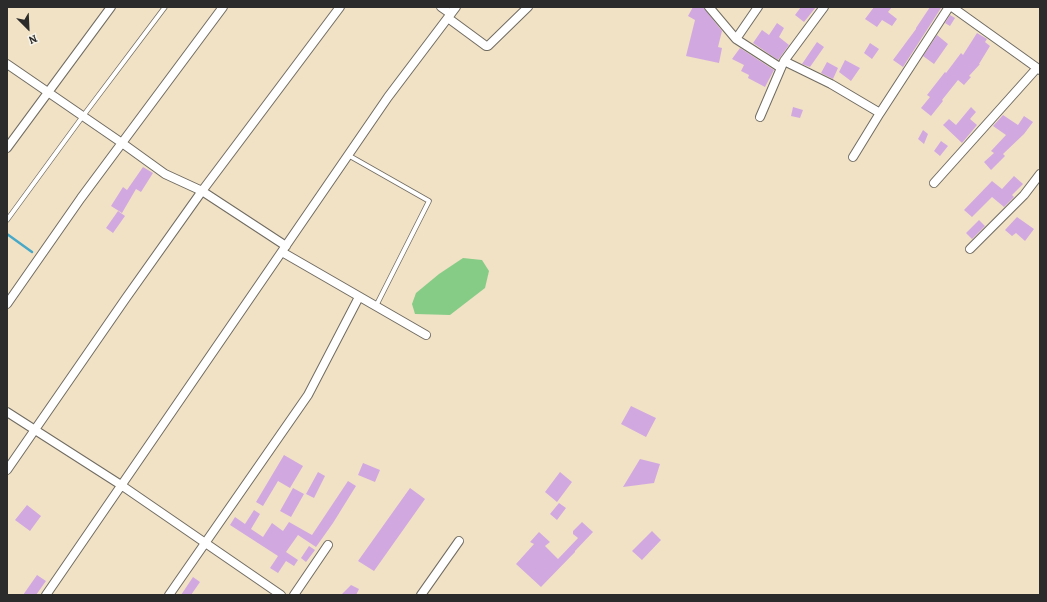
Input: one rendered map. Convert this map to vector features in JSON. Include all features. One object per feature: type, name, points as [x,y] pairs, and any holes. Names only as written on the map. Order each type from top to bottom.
[{"type":"street","points":[[7,148],[111,7]]},
{"type":"street","points":[[7,304],[81,198],[224,7]]},
{"type":"street","points":[[7,470],[202,191],[340,7]]},
{"type":"street","points":[[441,7],[452,13],[486,46],[488,46],[528,7]]},
{"type":"street","points":[[709,7],[736,39],[782,65],[831,84],[880,113]]},
{"type":"street","points":[[736,39],[758,7]]},
{"type":"street","points":[[760,117],[782,65],[824,7]]},
{"type":"street","points":[[853,157],[880,113],[950,7],[1038,69],[934,183]]},
{"type":"street","points":[[46,595],[388,97],[452,13]]},
{"type":"street","points":[[7,64],[165,174],[202,191],[284,249],[359,297],[426,335]]},
{"type":"street","points":[[970,250],[1024,195],[1040,174]]},
{"type":"street","points":[[169,595],[308,395],[359,297]]},
{"type":"street","points":[[7,412],[121,485],[282,595]]},
{"type":"street","points":[[421,595],[459,541]]},
{"type":"street","points":[[294,595],[328,545]]},
{"type":"lane","points":[[7,220],[165,7]]},
{"type":"lane","points":[[348,155],[429,201],[376,306]]},
{"type":"green space","points":[[463,258],[482,260],[489,271],[485,288],[450,315],[415,314],[412,304],[416,293],[439,274]]},
{"type":"building","points":[[693,7],[703,7],[722,31],[718,47],[722,48],[719,63],[686,56],[695,20],[688,16]]},
{"type":"building","points":[[801,7],[816,7],[804,22],[795,15]]},
{"type":"building","points":[[874,7],[892,7],[888,12],[897,19],[892,26],[882,20],[877,27],[865,19]]},
{"type":"building","points":[[930,7],[941,8],[903,67],[893,60]]},
{"type":"building","points":[[950,15],[955,18],[950,26],[945,23]]},
{"type":"building","points":[[777,23],[784,28],[779,37],[789,45],[778,60],[753,43],[762,30],[769,35]]},
{"type":"building","points":[[977,33],[987,39],[985,42],[990,46],[980,64],[969,76],[971,77],[964,85],[958,80],[931,116],[921,108],[930,97],[927,95],[961,53],[963,55]]},
{"type":"building","points":[[937,35],[948,44],[934,64],[923,56]]},
{"type":"building","points":[[817,42],[824,47],[810,67],[802,64]]},
{"type":"building","points":[[870,43],[879,49],[872,59],[864,53]]},
{"type":"building","points":[[740,48],[774,70],[765,87],[748,78],[749,75],[741,71],[744,65],[732,59]]},
{"type":"building","points":[[845,60],[860,68],[851,81],[839,72]]},
{"type":"building","points":[[827,62],[838,68],[833,79],[821,73]]},
{"type":"building","points":[[793,107],[803,110],[800,118],[791,116]]},
{"type":"building","points":[[971,107],[976,112],[970,119],[977,125],[962,143],[943,125],[949,119],[956,125]]},
{"type":"building","points":[[1003,115],[1018,125],[1024,116],[1033,122],[1024,134],[1003,154],[1005,156],[991,170],[984,162],[994,153],[991,151],[1006,135],[993,126]]},
{"type":"building","points":[[923,130],[928,134],[924,144],[918,139]]},
{"type":"building","points":[[941,141],[948,146],[940,156],[934,151]]},
{"type":"building","points":[[143,167],[153,173],[141,192],[136,189],[122,213],[111,206],[123,187],[127,190]]},
{"type":"building","points":[[1014,176],[1023,184],[1012,195],[1014,197],[1004,207],[992,197],[972,217],[964,210],[992,181],[1002,189]]},
{"type":"building","points":[[118,211],[125,216],[113,233],[106,228]]},
{"type":"building","points":[[1017,217],[1034,229],[1025,241],[1016,233],[1012,236],[1005,230]]},
{"type":"building","points":[[979,220],[985,226],[972,239],[966,233]]},
{"type":"building","points":[[631,406],[656,418],[646,437],[621,424]]},
{"type":"building","points":[[284,455],[303,466],[290,488],[278,481],[263,506],[256,502]]},
{"type":"building","points":[[640,459],[660,464],[654,483],[623,487]]},
{"type":"building","points":[[363,463],[380,470],[375,482],[358,475]]},
{"type":"building","points":[[318,472],[325,476],[314,498],[306,494]]},
{"type":"building","points":[[560,472],[572,482],[557,502],[545,492]]},
{"type":"building","points":[[348,481],[356,486],[316,547],[298,535],[286,552],[298,560],[294,566],[286,561],[278,573],[270,568],[278,556],[230,525],[235,517],[245,524],[254,510],[260,514],[251,529],[263,537],[272,523],[283,531],[289,522],[312,535]]},
{"type":"building","points":[[293,488],[304,494],[291,517],[280,511]]},
{"type":"building","points":[[410,488],[425,499],[374,571],[358,561]]},
{"type":"building","points":[[559,503],[566,508],[557,520],[550,514]]},
{"type":"building","points":[[27,505],[41,516],[30,531],[15,520]]},
{"type":"building","points":[[582,522],[593,532],[541,587],[516,564],[534,544],[530,542],[539,532],[550,542],[545,546],[558,559],[578,538],[573,534],[573,531]]},
{"type":"building","points":[[652,531],[661,540],[642,560],[632,551]]},
{"type":"building","points":[[309,546],[315,550],[306,562],[301,558]]},
{"type":"building","points":[[37,575],[46,581],[36,595],[23,595]]},
{"type":"building","points":[[193,577],[200,582],[191,595],[181,595]]},
{"type":"building","points":[[351,585],[359,589],[356,595],[341,595]]},
{"type":"waterway","points":[[7,234],[32,252]]}]
